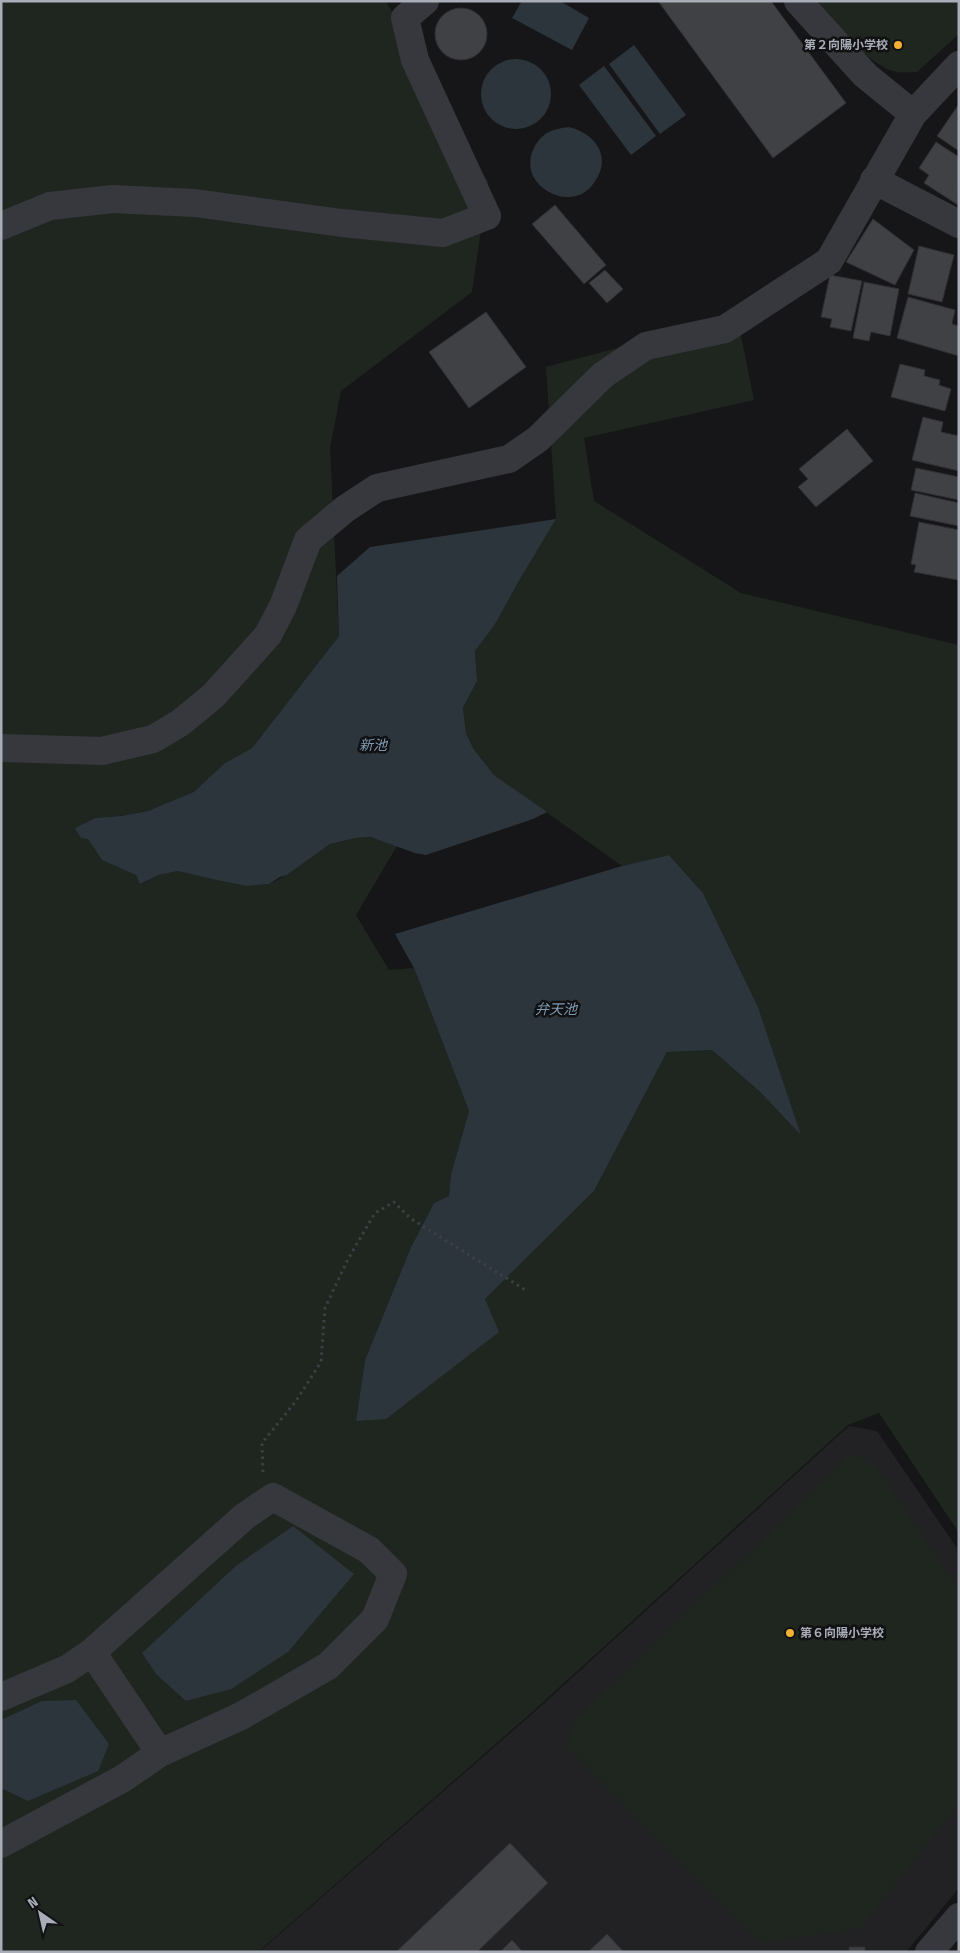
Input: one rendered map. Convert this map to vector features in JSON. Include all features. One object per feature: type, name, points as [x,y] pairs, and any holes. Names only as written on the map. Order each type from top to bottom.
[{"type":"street","points":[[1,226],[50,206],[113,199],[195,203],[342,223],[443,232],[487,216],[415,60],[405,18],[425,1]]},
{"type":"street","points":[[798,1],[865,75],[913,114]]},
{"type":"street","points":[[1,748],[102,751],[153,739],[180,723],[213,696],[268,635],[283,606],[308,540],[345,509],[377,488],[509,459],[538,439],[603,375],[646,346],[725,329],[829,261],[913,114],[958,67]]},
{"type":"street","points":[[874,180],[959,224]]},
{"type":"street","points":[[1,1696],[66,1669],[92,1652],[245,1516],[273,1497],[369,1550],[393,1574],[375,1619],[328,1666],[241,1716],[160,1753],[122,1779],[1,1844]]},
{"type":"street","points":[[92,1652],[160,1753]]},
{"type":"street","points":[[929,1952],[959,1917]]},
{"type":"path","points":[[273,1497],[263,1481],[262,1443],[296,1401],[321,1362],[325,1308],[348,1259],[375,1213],[394,1202],[410,1218],[527,1291]]},
{"type":"shaded area","points":[[1,1],[386,1],[392,12],[405,60],[488,181],[472,292],[341,391],[330,448],[339,636],[252,748],[225,763],[194,793],[148,811],[95,818],[75,828],[88,839],[102,859],[136,875],[141,884],[159,875],[178,871],[247,886],[269,884],[287,875],[330,844],[369,837],[397,846],[356,915],[389,970],[414,968],[469,1111],[451,1174],[449,1196],[434,1203],[411,1247],[365,1360],[356,1421],[485,1299],[594,1191],[667,1052],[712,1050],[760,1092],[800,1133],[758,1007],[703,893],[669,855],[622,866],[494,775],[473,748],[466,733],[463,708],[477,681],[475,651],[494,626],[556,519],[546,367],[737,316],[754,400],[584,438],[594,501],[741,593],[959,645],[959,1533],[879,1413],[848,1425],[530,1714],[258,1952],[1,1952]]},
{"type":"shaded area","name":"第２向陽小学校","points":[[815,1],[959,1],[959,34],[917,72],[897,72],[886,68],[863,53]]},
{"type":"shaded area","name":"第６向陽小学校","points":[[849,1426],[877,1431],[959,1551],[959,1888],[906,1952],[259,1952],[531,1715]]},
{"type":"shaded area","points":[[848,1456],[873,1461],[959,1590],[959,1804],[860,1929],[760,1943],[567,1747],[576,1719]]},
{"type":"water","points":[[522,1],[560,1],[589,18],[572,50],[512,18]]},
{"type":"water","points":[[634,45],[686,115],[660,134],[609,64]]},
{"type":"water","points":[[516,59],[529,62],[541,69],[548,81],[551,94],[548,107],[541,119],[529,126],[516,129],[503,126],[491,119],[484,107],[481,94],[484,81],[491,69],[503,62]]},
{"type":"water","points":[[604,66],[656,136],[631,155],[579,85]]},
{"type":"water","points":[[569,127],[579,130],[594,142],[602,157],[602,166],[599,175],[587,191],[579,195],[562,197],[545,190],[538,184],[533,176],[530,164],[532,152],[542,137],[552,131]]},
{"type":"water","name":"新池","points":[[556,519],[494,626],[475,651],[477,681],[463,708],[466,733],[473,748],[494,775],[547,812],[533,819],[426,855],[370,837],[330,844],[287,875],[269,884],[247,886],[178,871],[159,875],[140,884],[136,875],[102,860],[88,839],[81,838],[75,828],[95,818],[148,811],[194,792],[225,763],[252,748],[339,636],[337,576],[370,547]]},
{"type":"water","name":"弁天池","points":[[669,855],[703,893],[758,1007],[801,1135],[760,1092],[712,1050],[667,1052],[594,1191],[485,1299],[499,1332],[386,1419],[356,1421],[365,1360],[411,1247],[434,1203],[449,1196],[451,1174],[469,1111],[414,968],[395,934],[622,866]]},
{"type":"water","points":[[293,1526],[354,1574],[288,1652],[231,1689],[186,1701],[157,1675],[142,1653],[237,1565]]},
{"type":"water","points":[[76,1700],[109,1744],[98,1771],[28,1801],[1,1788],[1,1720],[42,1701]]},
{"type":"building","points":[[658,1],[771,1],[846,103],[773,158]]},
{"type":"building","points":[[461,8],[471,10],[479,16],[485,24],[487,34],[485,44],[479,52],[471,58],[461,60],[451,58],[443,52],[437,44],[435,34],[437,24],[443,16],[451,10]]},
{"type":"building","points":[[959,104],[959,151],[937,136]]},
{"type":"building","points":[[936,142],[959,157],[958,205],[924,183],[929,175],[919,168]]},
{"type":"building","points":[[555,205],[606,265],[584,284],[532,224]]},
{"type":"building","points":[[873,219],[914,250],[895,285],[846,262]]},
{"type":"building","points":[[919,246],[954,255],[942,302],[908,294]]},
{"type":"building","points":[[605,270],[623,289],[607,303],[589,283]]},
{"type":"building","points":[[830,275],[862,281],[851,331],[830,327],[832,319],[821,317]]},
{"type":"building","points":[[864,282],[899,289],[890,336],[871,332],[869,341],[853,338]]},
{"type":"building","points":[[908,297],[955,310],[952,324],[959,326],[959,356],[897,338]]},
{"type":"building","points":[[486,312],[526,367],[469,408],[429,352]]},
{"type":"building","points":[[900,364],[925,370],[924,376],[940,380],[939,385],[951,389],[945,411],[891,397]]},
{"type":"building","points":[[923,417],[943,422],[941,432],[959,436],[959,471],[912,460]]},
{"type":"building","points":[[847,429],[873,461],[816,507],[798,487],[808,479],[799,469]]},
{"type":"building","points":[[916,468],[959,477],[959,500],[911,490]]},
{"type":"building","points":[[915,493],[959,503],[959,526],[910,516]]},
{"type":"building","points":[[919,522],[959,530],[958,580],[914,572],[916,565],[911,564]]},
{"type":"building","points":[[510,1843],[548,1883],[477,1952],[396,1952]]},
{"type":"building","points":[[607,1934],[624,1952],[588,1952]]},
{"type":"building","points":[[512,1940],[523,1952],[500,1952]]},
{"type":"building","points":[[849,1947],[865,1947],[865,1952],[849,1952]]},
{"type":"place","name":"第２向陽小学校","points":[[898,45]]},
{"type":"place","name":"第６向陽小学校","points":[[790,1633]]}]
